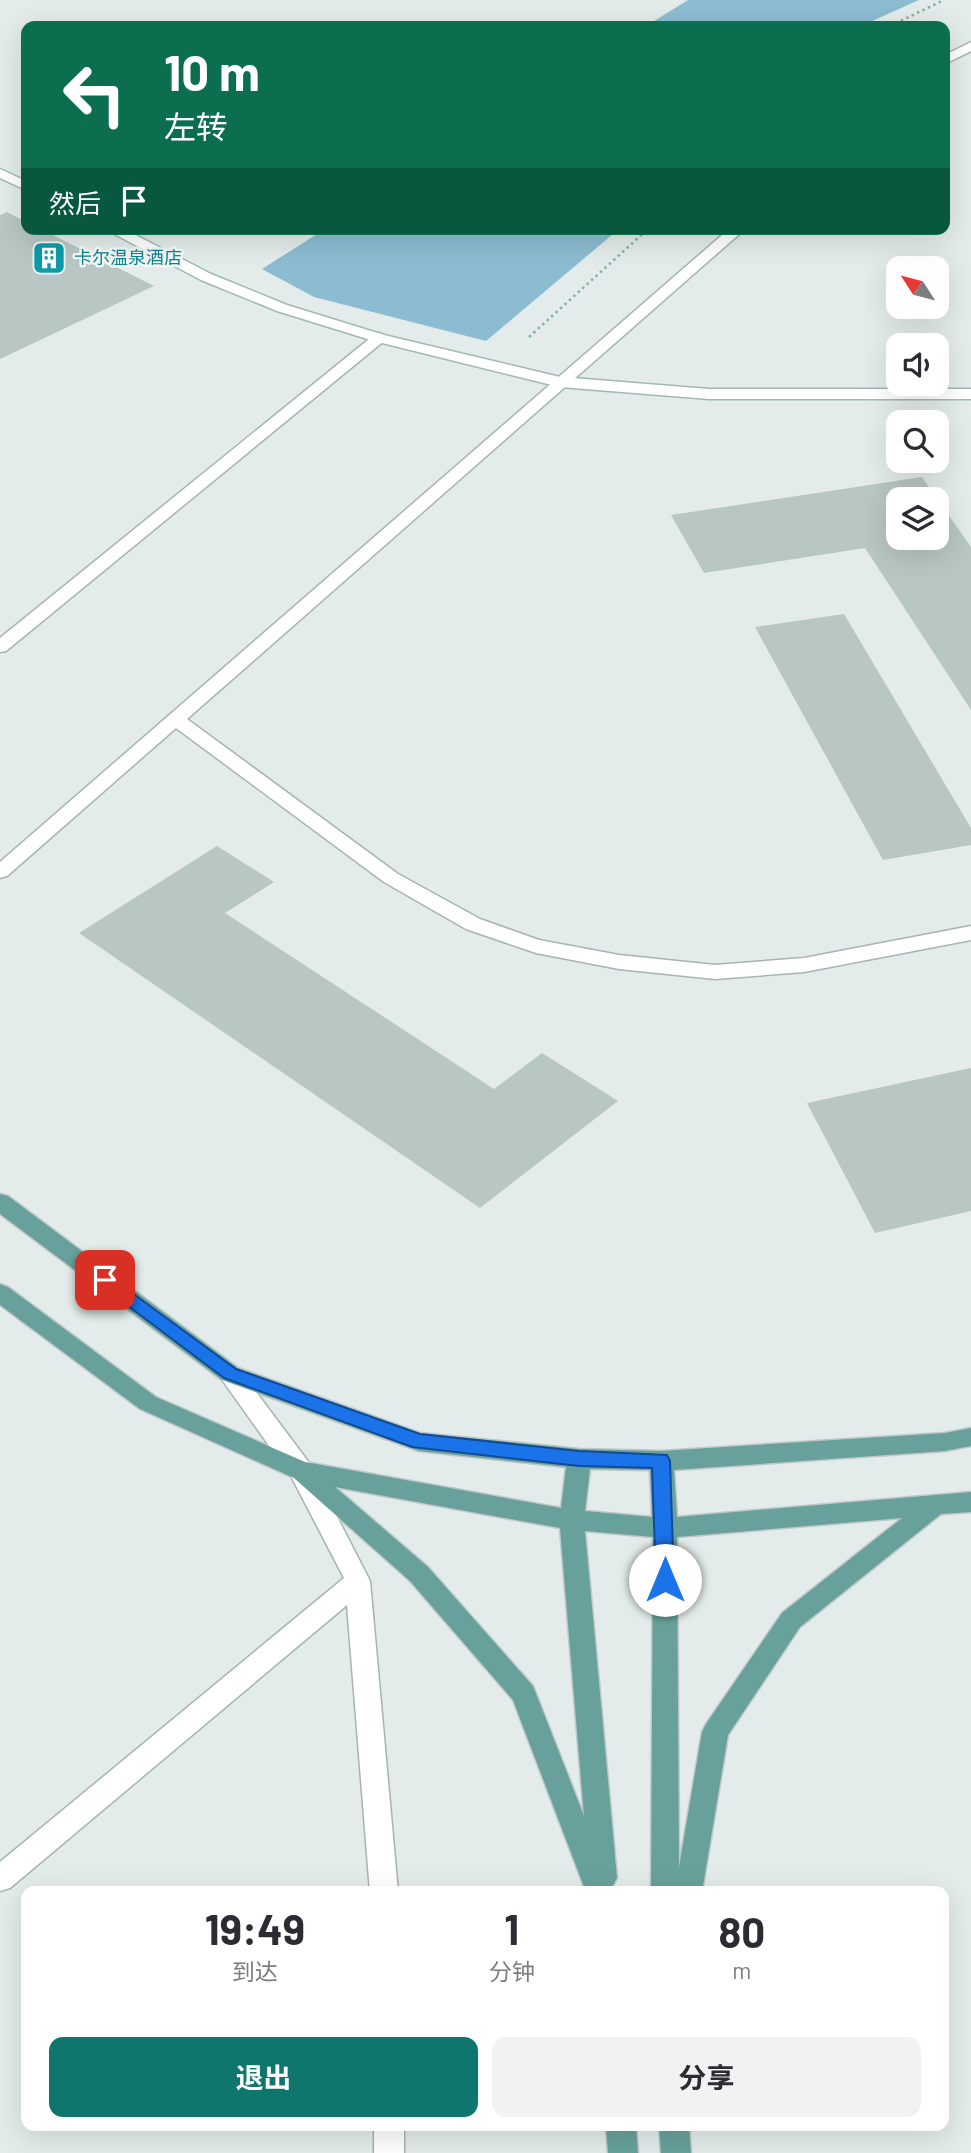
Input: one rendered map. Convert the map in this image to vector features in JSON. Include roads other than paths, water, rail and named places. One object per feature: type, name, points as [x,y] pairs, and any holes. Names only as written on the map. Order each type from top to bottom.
[{"type":"main road","points":[[0,1202],[230,1374],[419,1441],[579,1459],[661,1461],[945,1442],[971,1437]]},
{"type":"main road","points":[[0,1293],[148,1403],[302,1471],[572,1520],[665,1528],[971,1502]]},
{"type":"main road","points":[[579,1459],[572,1520],[602,1886]]},
{"type":"main road","points":[[661,1461],[665,1528],[665,1886]]},
{"type":"main road","points":[[302,1471],[419,1574],[524,1695],[600,1886]]},
{"type":"main road","points":[[689,1886],[715,1732],[791,1620],[934,1506]]},
{"type":"main road","points":[[621,2131],[623,2153]]},
{"type":"main road","points":[[674,2131],[676,2153]]},
{"type":"street","points":[[950,57],[971,46]]},
{"type":"street","points":[[0,173],[21,184]]},
{"type":"street","points":[[124,235],[206,276],[282,308],[379,338],[560,382],[709,394],[971,394]]},
{"type":"street","points":[[0,873],[731,235]]},
{"type":"street","points":[[0,647],[379,338]]},
{"type":"street","points":[[175,719],[391,878],[473,924],[537,946],[619,962],[715,972],[804,965],[971,933]]},
{"type":"street","points":[[230,1374],[302,1471],[358,1581],[383,1886]]},
{"type":"street","points":[[0,1879],[358,1581]]},
{"type":"street","points":[[389,2131],[389,2153]]},
{"type":"water","points":[[688,0],[919,0],[872,21],[654,21]]},
{"type":"water","points":[[316,235],[612,235],[486,341],[314,297],[262,269]]},
{"type":"place","name":"卡尔温泉酒店","points":[[49,258]]}]
